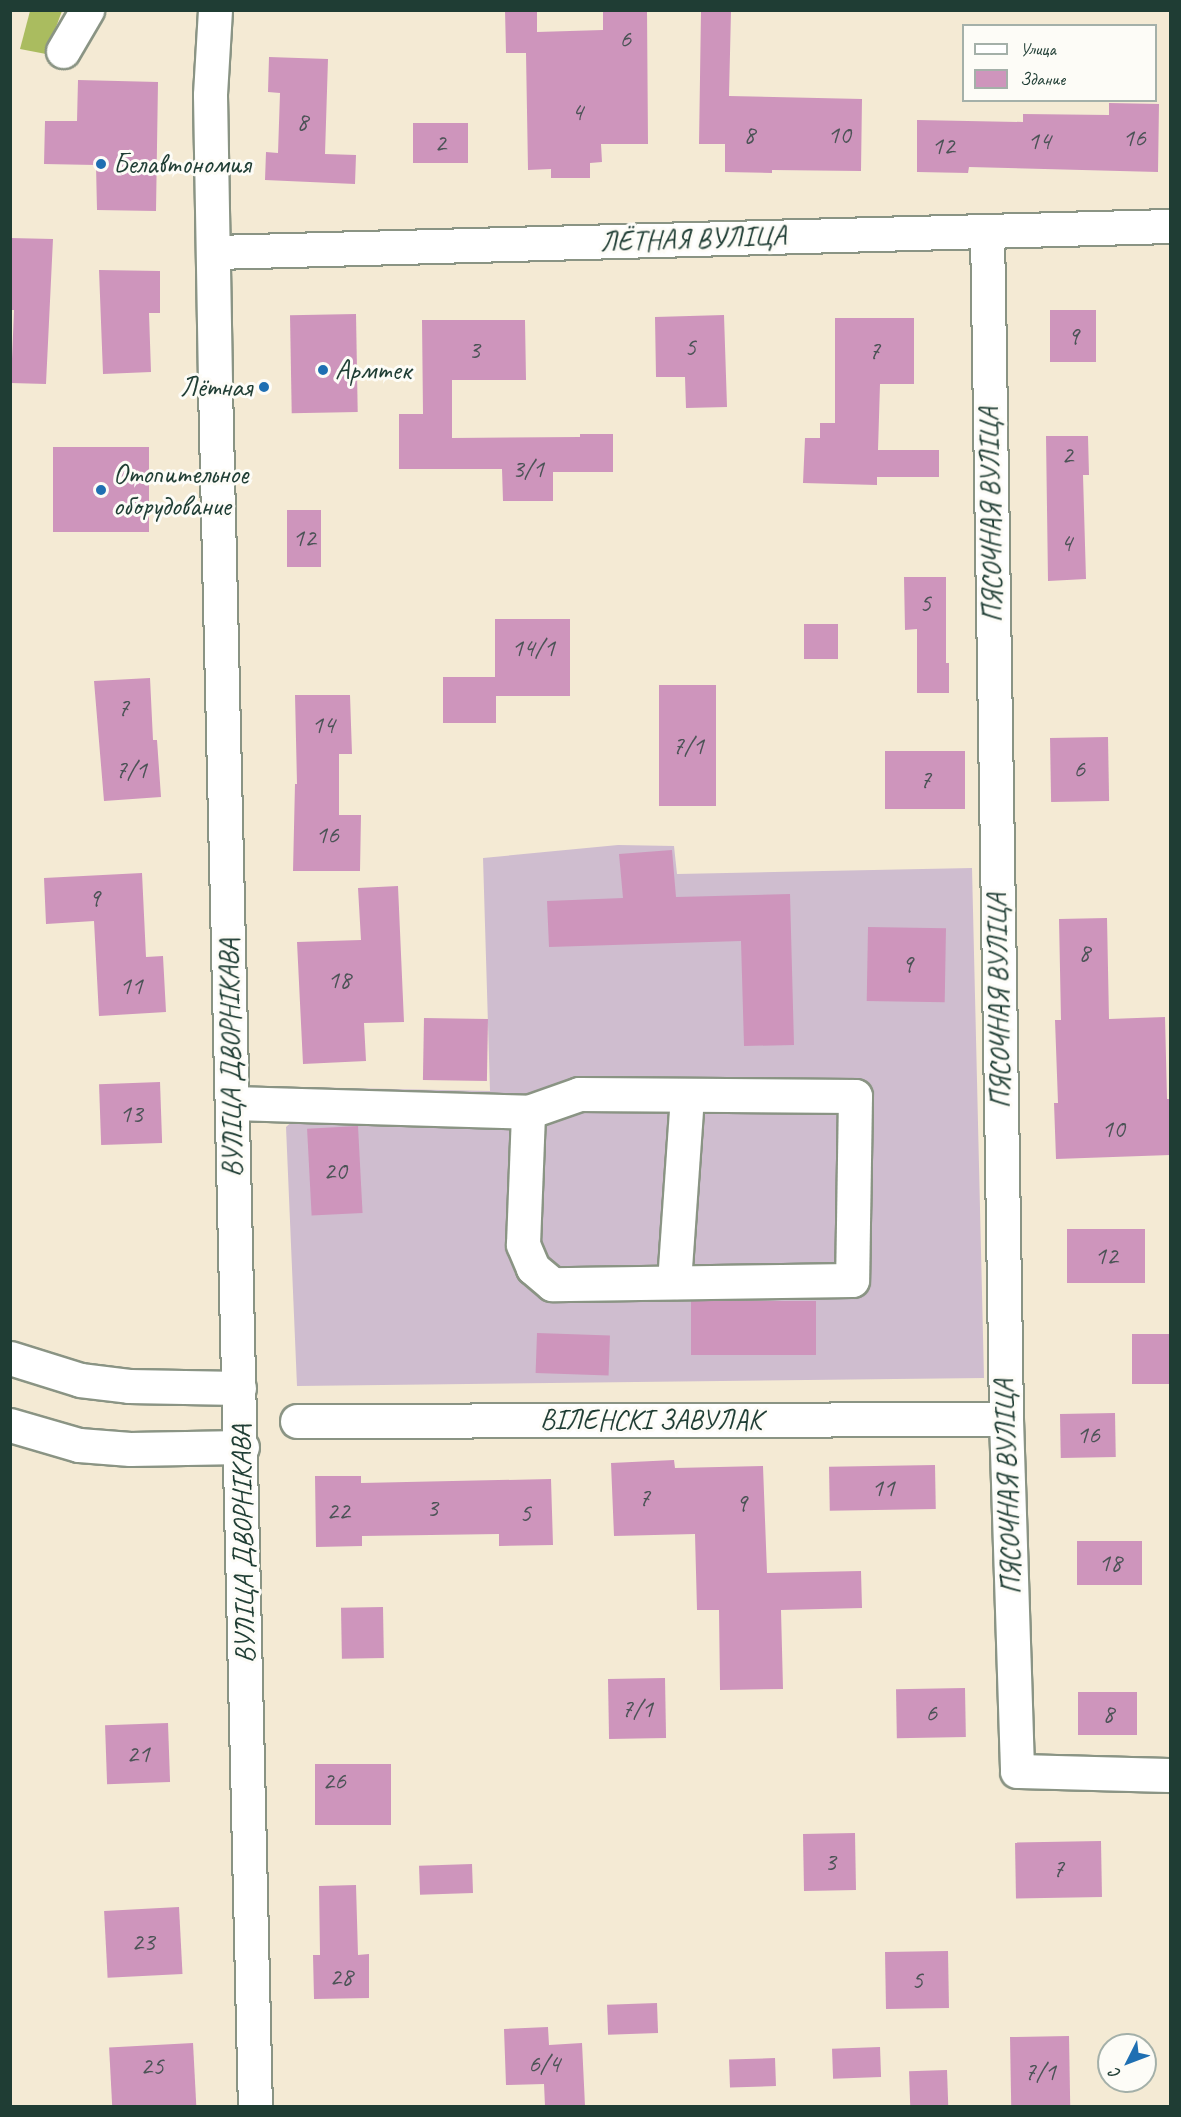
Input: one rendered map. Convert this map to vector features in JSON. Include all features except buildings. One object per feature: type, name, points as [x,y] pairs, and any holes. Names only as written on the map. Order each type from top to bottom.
[{"type":"street","points":[[63,51],[87,10]]},
{"type":"street","name":"ВУЛІЦА ДВОРНІКАВА","points":[[215,10],[210,95],[215,252],[215,387],[242,1447],[255,2106]]},
{"type":"street","name":"ЛЁТНАЯ ВУЛІЦА","points":[[215,252],[1170,226]]},
{"type":"street","name":"ПЯСОЧНАЯ ВУЛІЦА","points":[[987,231],[1006,1419],[1017,1771],[1170,1775]]},
{"type":"street","points":[[233,1103],[528,1112],[579,1094],[855,1096],[852,1280],[552,1284],[532,1268],[523,1244],[528,1112]]},
{"type":"street","points":[[674,1282],[687,1095]]},
{"type":"street","points":[[10,1358],[80,1380],[129,1386],[239,1388]]},
{"type":"street","name":"ВІЛЕНСКІ ЗАВУЛАК","points":[[297,1421],[1006,1419]]},
{"type":"street","points":[[10,1425],[79,1445],[130,1449],[242,1447]]},
{"type":"shaded area","points":[[618,845],[674,846],[677,874],[972,868],[984,1378],[297,1386],[286,1127],[297,1117],[297,1087],[490,1091],[483,858]]},
{"type":"green space","points":[[30,11],[62,11],[46,54],[20,49]]},
{"type":"place","name":"Белавтономия","points":[[101,164]]},
{"type":"place","name":"Армтек","points":[[323,370]]},
{"type":"place","name":"Лётная","points":[[264,387]]},
{"type":"place","name":"Отопительное оборудование","points":[[101,490]]}]
